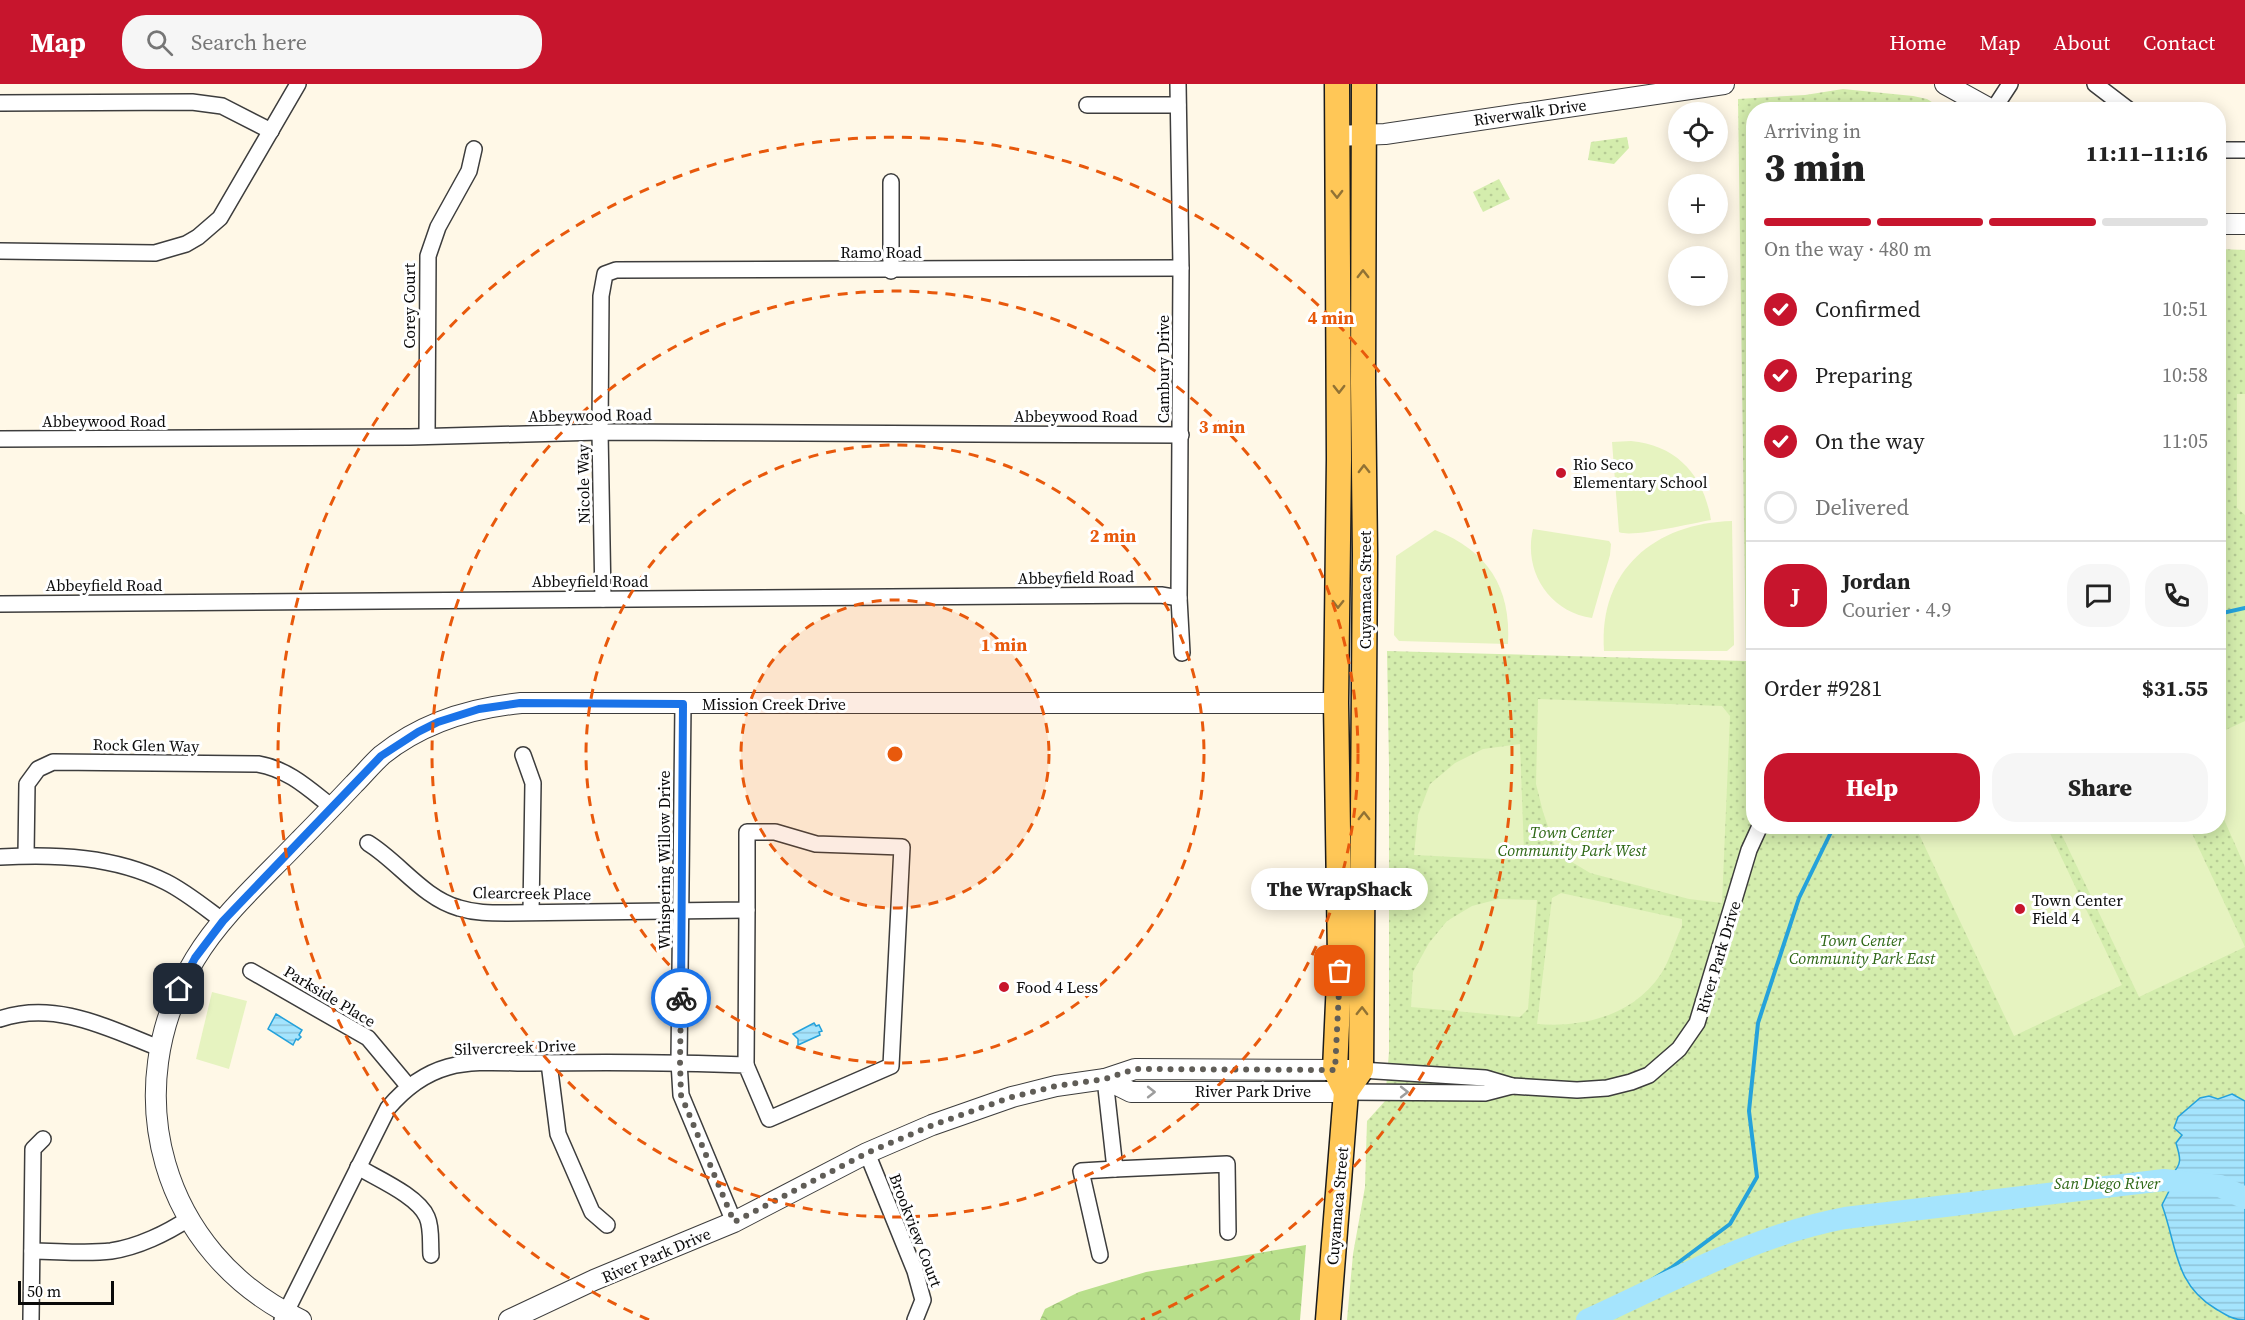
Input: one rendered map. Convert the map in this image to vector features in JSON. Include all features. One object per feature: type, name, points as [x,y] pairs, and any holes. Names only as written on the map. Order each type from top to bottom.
[{"type":"main road","name":"Cuyamaca Street","points":[[1336,84],[1339,527],[1336,703],[1340,958],[1335,1070],[1346,1092]]},
{"type":"main road","name":"Cuyamaca Street","points":[[1328,1320],[1346,1092],[1361,1070],[1365,527],[1362,383],[1364,84]]},
{"type":"main road","points":[[1339,527],[1365,527]]},
{"type":"street","points":[[0,250],[155,253],[172,249],[192,240],[220,218],[298,84]]},
{"type":"street","name":"Cambury Drive","points":[[1178,84],[1181,268],[1179,598],[1182,653]]},
{"type":"street","name":"Riverwalk Drive","points":[[1336,135],[1384,134],[1724,84]]},
{"type":"street","points":[[1945,84],[1978,102]]},
{"type":"street","points":[[1998,102],[2010,84]]},
{"type":"street","points":[[2095,84],[2119,102]]},
{"type":"street","points":[[0,103],[192,102],[222,106],[272,131]]},
{"type":"street","points":[[1087,105],[1178,105]]},
{"type":"street","name":"Corey Court","points":[[427,436],[428,256],[438,227],[469,171],[474,149]]},
{"type":"street","points":[[2226,150],[2245,150]]},
{"type":"street","points":[[891,182],[891,271]]},
{"type":"street","points":[[2226,224],[2245,224]]},
{"type":"street","name":"Ramo Road","points":[[601,296],[605,274],[616,270],[891,271],[1181,268]]},
{"type":"street","name":"Nicole Way","points":[[601,296],[600,432],[603,599]]},
{"type":"street","name":"Abbeywood Road","points":[[0,439],[427,436],[600,432],[1181,435]]},
{"type":"street","name":"Abbeyfield Road","points":[[0,604],[1161,595],[1179,598]]},
{"type":"street","name":"Mission Creek Drive","points":[[223,921],[381,756],[418,732],[459,715],[500,705],[520,703],[1336,703]]},
{"type":"street","name":"Whispering Willow Drive","points":[[683,704],[681,1095],[734,1222]]},
{"type":"street","points":[[523,755],[533,783],[531,912]]},
{"type":"street","name":"Rock Glen Way","points":[[26,855],[27,784],[38,769],[53,762],[271,766],[293,777],[332,807]]},
{"type":"street","points":[[747,832],[775,832],[816,844],[902,847],[891,1066],[769,1119],[746,1065],[747,910],[747,832]]},
{"type":"street","name":"River Park Drive","points":[[509,1320],[594,1280],[734,1222],[867,1153],[933,1125],[1012,1097],[1056,1086],[1105,1079],[1135,1069],[1361,1070],[1485,1078],[1512,1086],[1577,1090],[1607,1088],[1649,1075],[1679,1049],[1697,1023],[1749,850],[1756,834]]},
{"type":"street","name":"Clearcreek Place","points":[[368,843],[434,896],[457,908],[477,912],[747,910]]},
{"type":"street","points":[[0,857],[26,855],[82,857],[133,868],[182,891],[223,921],[195,958],[166,1018],[159,1048],[155,1084],[156,1116],[160,1141],[172,1181],[188,1219],[224,1266],[253,1292],[289,1318]]},
{"type":"street","name":"Parkside Place","points":[[251,971],[368,1038],[409,1087]]},
{"type":"street","points":[[0,1019],[24,1013],[63,1014],[94,1023],[159,1048]]},
{"type":"street","name":"Silvercreek Drive","points":[[289,1318],[381,1120],[393,1102],[409,1087],[429,1074],[457,1065],[680,1062],[746,1065]]},
{"type":"street","points":[[549,1063],[558,1134],[592,1212],[607,1226]]},
{"type":"street","points":[[1105,1079],[1115,1169]]},
{"type":"street","name":"River Park Drive","points":[[1105,1079],[1131,1092],[1485,1093],[1512,1086]]},
{"type":"street","points":[[31,1320],[33,1149],[43,1139]]},
{"type":"street","name":"Brookview Court","points":[[867,1153],[915,1271],[923,1300],[915,1320]]},
{"type":"street","points":[[1100,1255],[1081,1171],[1227,1164],[1228,1232]]},
{"type":"street","points":[[358,1167],[411,1198],[423,1209],[430,1227],[431,1255]]},
{"type":"street","points":[[32,1251],[110,1251],[132,1246],[188,1219]]},
{"type":"green space","points":[[1843,89],[1913,96],[1932,102],[1746,102],[1746,661],[1738,99],[1805,95]]},
{"type":"green space","points":[[1627,137],[1629,148],[1614,164],[1588,160],[1591,142]]},
{"type":"green space","points":[[1499,179],[1510,199],[1483,212],[1473,192]]},
{"type":"green space","points":[[2226,249],[2245,250],[2245,1320],[1347,1320],[1353,1254],[1365,1187],[1367,1121],[1385,1101],[1389,1052],[1387,651],[1746,661],[1746,834],[2226,834]]},
{"type":"green space","points":[[2237,394],[2245,394],[2245,515],[2237,508]]},
{"type":"green space","points":[[1631,441],[1662,449],[1675,456],[1686,466],[1702,490],[1711,520],[1649,532],[1619,532],[1612,442]]},
{"type":"green space","points":[[1732,521],[1734,645],[1727,651],[1604,651],[1605,622],[1611,597],[1622,575],[1637,556],[1656,542],[1679,531],[1704,524]]},
{"type":"green space","points":[[1533,529],[1609,541],[1611,544],[1592,618],[1563,607],[1543,587],[1532,560]]},
{"type":"green space","points":[[1435,530],[1469,549],[1482,560],[1492,574],[1500,588],[1505,605],[1508,644],[1399,641],[1394,635],[1396,556]]},
{"type":"green space","name":"Town Center Community Park West","points":[[1538,699],[1722,706],[1730,716],[1722,903],[1689,899],[1590,873],[1557,853],[1536,784]]},
{"type":"green space","points":[[2245,721],[2245,867],[2226,824],[2226,730]]},
{"type":"green space","points":[[1520,744],[1524,851],[1514,860],[1414,855],[1418,815],[1430,784],[1455,763],[1483,749]]},
{"type":"green space","name":"Town Center Field 4","points":[[1919,834],[2050,834],[2122,985],[2014,1036]]},
{"type":"green space","points":[[2061,834],[2192,834],[2245,947],[2139,997]]},
{"type":"green space","points":[[1561,893],[1682,919],[1682,926],[1661,974],[1637,1000],[1606,1016],[1589,1021],[1572,1024],[1537,1024],[1552,898]]},
{"type":"green space","points":[[1499,899],[1537,900],[1528,1009],[1520,1017],[1411,1007],[1413,972],[1429,943],[1447,921],[1472,906]]},
{"type":"green space","points":[[212,992],[247,1001],[229,1069],[196,1059]]},
{"type":"green space","points":[[1306,1245],[1300,1320],[1040,1320],[1045,1309],[1079,1292],[1146,1272]]},
{"type":"water","points":[[276,1014],[302,1030],[299,1035],[301,1037],[296,1039],[293,1045],[268,1029]]},
{"type":"water","points":[[814,1023],[816,1026],[819,1025],[822,1031],[819,1032],[820,1035],[798,1045],[798,1039],[793,1034]]},
{"type":"water","points":[[2232,1094],[2245,1101],[2245,1320],[2233,1318],[2220,1311],[2202,1299],[2192,1288],[2179,1263],[2162,1205],[2172,1185],[2172,1174],[2179,1163],[2176,1143],[2182,1135],[2174,1128],[2178,1117],[2200,1098],[2209,1096],[2218,1099]]},
{"type":"waterway","points":[[2226,612],[2245,608]]},
{"type":"waterway","points":[[1587,1320],[1671,1268],[1730,1224],[1757,1177],[1749,1111],[1758,1023],[1799,898],[1830,834]]},
{"type":"waterway","name":"San Diego River","points":[[1587,1320],[1713,1261],[1778,1236],[1845,1218],[2164,1180],[2220,1186],[2245,1198]]},
{"type":"way so far","points":[[681,998],[681,1095],[734,1222],[867,1153],[952,1117],[1012,1097],[1056,1086],[1105,1079],[1135,1069],[1335,1070],[1340,971]]},
{"type":"place","name":"Rio Seco Elementary School","points":[[1561,473]]},
{"type":"place","name":"Town Center Field 4","points":[[2020,909]]},
{"type":"place","name":"The WrapShack","points":[[1340,971]]},
{"type":"place","name":"Food 4 Less","points":[[1004,987]]},
{"type":"route","points":[[179,989],[195,958],[223,921],[381,756],[418,732],[459,715],[500,705],[520,703],[683,704],[681,998]]},
{"type":"park label","name":"Town Center Community Park East","points":[[1862,949]]}]
